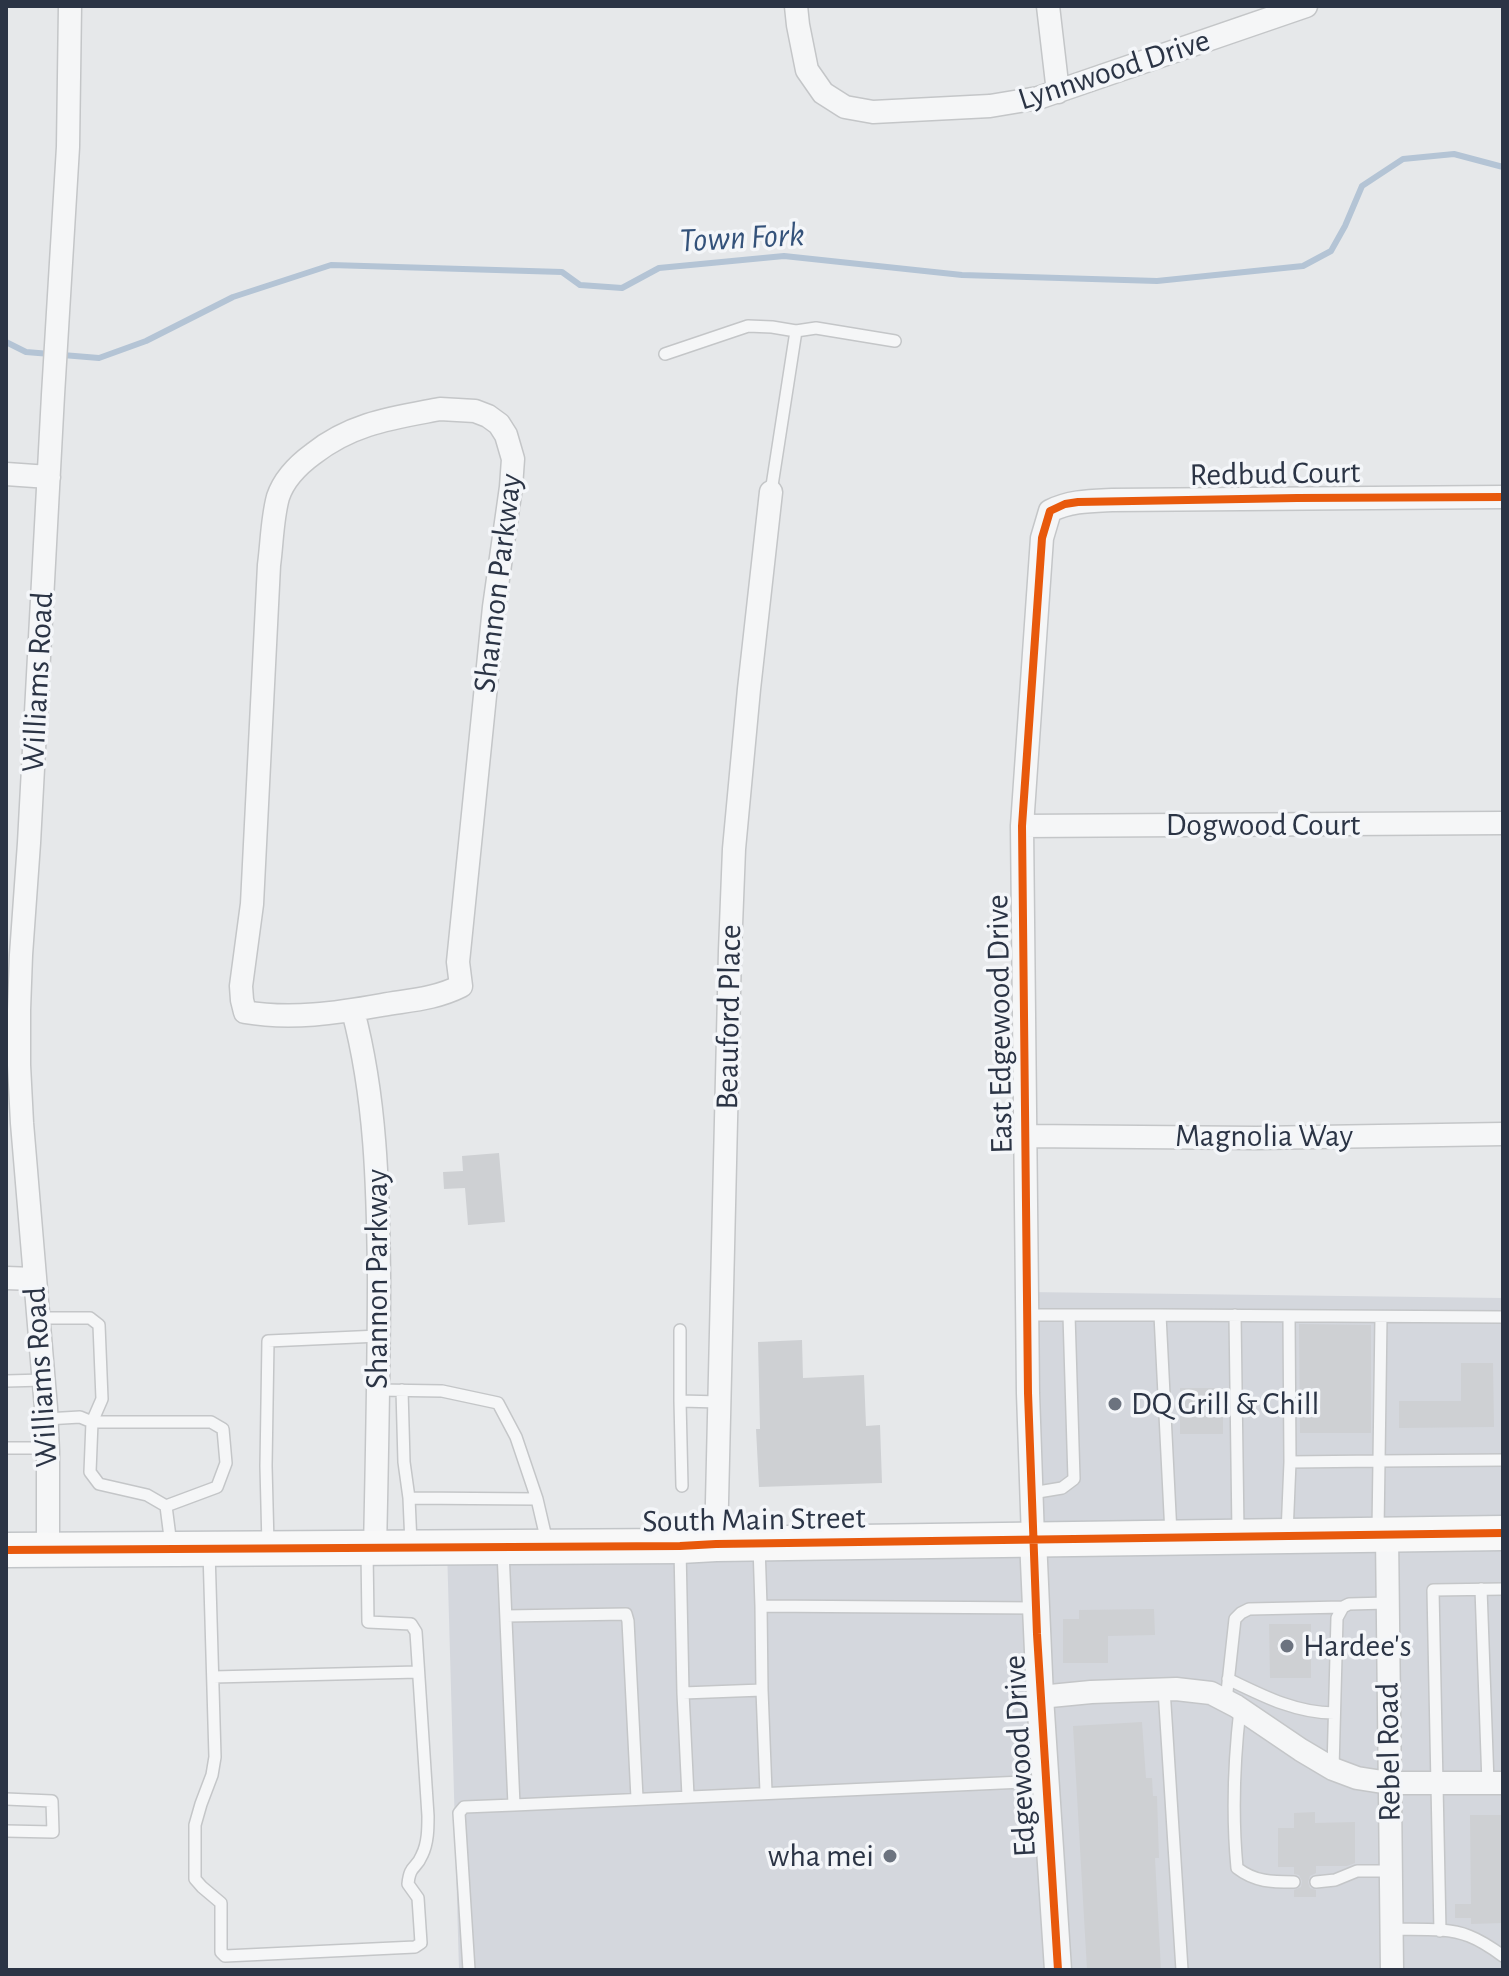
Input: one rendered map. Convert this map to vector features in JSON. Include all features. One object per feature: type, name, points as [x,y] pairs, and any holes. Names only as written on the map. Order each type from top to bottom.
[{"type":"main road","name":"South Main Street","points":[[6,1550],[680,1546],[1503,1533]]},
{"type":"street","name":"Williams Road","points":[[48,1550],[44,1380],[20,1094],[12,1046],[29,843],[68,147],[70,6]]},
{"type":"street","name":"Lynnwood Drive","points":[[796,6],[807,70],[823,93],[845,107],[873,112],[1021,102],[1306,6]]},
{"type":"street","points":[[1048,6],[1058,92]]},
{"type":"street","name":"Shannon Parkway","points":[[440,409],[475,411],[499,424],[506,435],[513,459],[494,607],[458,962],[461,986],[443,995],[353,1011],[272,1017],[245,1012],[242,1000],[252,904],[269,565],[275,513],[279,494],[296,467],[335,438],[382,420],[440,409]]},
{"type":"street","points":[[6,474],[49,477]]},
{"type":"street","name":"Beauford Place","points":[[716,1544],[734,849],[771,492]]},
{"type":"street","name":"Redbud Court","points":[[1050,511],[1065,504],[1112,500],[1503,497]]},
{"type":"street","name":"East Edgewood Drive","points":[[1033,1539],[1022,826],[1035,613],[1042,538],[1050,511]]},
{"type":"street","name":"Dogwood Court","points":[[1022,826],[1503,823]]},
{"type":"street","name":"Shannon Parkway","points":[[353,1011],[365,1064],[376,1148],[378,1192],[378,1390],[371,1549]]},
{"type":"street","name":"Magnolia Way","points":[[1025,1136],[1256,1138],[1503,1134]]},
{"type":"street","points":[[6,1278],[35,1279]]},
{"type":"street","name":"Rebel Road","points":[[1382,1535],[1387,1603],[1392,1970]]},
{"type":"street","name":"Edgewood Drive","points":[[1033,1539],[1058,1970]]},
{"type":"street","points":[[1040,1697],[1164,1689],[1231,1696],[1301,1750],[1333,1769],[1357,1778],[1389,1783],[1495,1783]]},
{"type":"lane","points":[[665,354],[748,326],[796,331],[816,328],[895,341]]},
{"type":"lane","points":[[771,492],[796,331]]},
{"type":"lane","points":[[1028,1315],[1503,1317]]},
{"type":"lane","points":[[1032,1493],[1062,1488],[1074,1479],[1069,1315]]},
{"type":"lane","points":[[1160,1315],[1171,1537]]},
{"type":"lane","points":[[1235,1315],[1239,1536]]},
{"type":"lane","points":[[1287,1536],[1289,1316]]},
{"type":"lane","points":[[1381,1317],[1379,1461],[1382,1535]]},
{"type":"lane","points":[[39,1318],[90,1318],[99,1325],[102,1399],[92,1422],[90,1472],[99,1484],[147,1495],[166,1506]]},
{"type":"lane","points":[[680,1330],[682,1486]]},
{"type":"lane","points":[[268,1549],[268,1341],[379,1336]]},
{"type":"lane","points":[[6,1381],[44,1380]]},
{"type":"lane","points":[[378,1390],[442,1391],[498,1403],[516,1437],[537,1499],[548,1546]]},
{"type":"lane","points":[[402,1390],[404,1462],[412,1549]]},
{"type":"lane","points":[[680,1401],[720,1402]]},
{"type":"lane","points":[[46,1419],[80,1417],[92,1422],[211,1422],[223,1429],[226,1463],[217,1487],[166,1506]]},
{"type":"lane","points":[[6,1448],[48,1448]]},
{"type":"lane","points":[[1290,1462],[1503,1460]]},
{"type":"lane","points":[[409,1498],[537,1499]]},
{"type":"lane","points":[[166,1506],[171,1550]]},
{"type":"lane","points":[[759,1544],[766,1792]]},
{"type":"lane","points":[[680,1546],[688,1796]]},
{"type":"lane","points":[[503,1547],[514,1805]]},
{"type":"lane","points":[[209,1550],[215,1757],[195,1825],[195,1879],[221,1903],[221,1952],[225,1956],[415,1947],[421,1943],[418,1898],[408,1884],[410,1871],[422,1856],[428,1816],[416,1632],[411,1624],[368,1622],[371,1549]]},
{"type":"lane","points":[[1481,1589],[1495,1783]]},
{"type":"lane","points":[[1440,1931],[1433,1590],[1503,1589]]},
{"type":"lane","points":[[1294,1882],[1249,1878],[1237,1868],[1231,1696],[1235,1619],[1249,1609],[1387,1603]]},
{"type":"lane","points":[[761,1606],[1036,1608]]},
{"type":"lane","points":[[1333,1769],[1337,1618],[1343,1607]]},
{"type":"lane","points":[[506,1616],[626,1614],[637,1798]]},
{"type":"lane","points":[[213,1677],[418,1672]]},
{"type":"lane","points":[[1164,1689],[1182,1970]]},
{"type":"lane","points":[[683,1693],[762,1690]]},
{"type":"lane","points":[[1231,1696],[1276,1702],[1317,1713],[1334,1713]]},
{"type":"lane","points":[[469,1970],[459,1813],[464,1807],[1045,1781]]},
{"type":"lane","points":[[6,1799],[52,1801],[53,1832],[6,1831]]},
{"type":"lane","points":[[1316,1882],[1335,1880],[1357,1871],[1390,1871]]},
{"type":"lane","points":[[1391,1929],[1465,1934],[1503,1956]]},
{"type":"shaded area","points":[[1027,1292],[1503,1298],[1503,1970],[459,1970],[447,1548],[1032,1539]]},
{"type":"building","points":[[499,1153],[505,1222],[468,1225],[465,1188],[444,1189],[443,1172],[463,1171],[462,1156]]},
{"type":"building","points":[[1299,1324],[1371,1325],[1371,1433],[1300,1433]]},
{"type":"building","points":[[802,1340],[803,1378],[864,1375],[866,1426],[880,1425],[882,1483],[759,1487],[756,1429],[760,1429],[758,1342]]},
{"type":"building","points":[[1461,1363],[1493,1363],[1494,1427],[1399,1428],[1399,1401],[1461,1401]]},
{"type":"building","points":[[1180,1388],[1223,1388],[1223,1434],[1180,1434]]},
{"type":"building","points":[[1154,1609],[1155,1635],[1108,1636],[1108,1663],[1063,1663],[1063,1619],[1079,1619],[1079,1610]]},
{"type":"building","points":[[1269,1624],[1311,1624],[1311,1678],[1270,1678]]},
{"type":"building","points":[[1142,1722],[1146,1778],[1152,1778],[1153,1796],[1157,1796],[1159,1858],[1155,1858],[1161,1970],[1087,1970],[1073,1726]]},
{"type":"building","points":[[1315,1812],[1315,1823],[1355,1822],[1355,1863],[1316,1866],[1316,1873],[1310,1876],[1308,1882],[1310,1888],[1316,1890],[1316,1897],[1294,1897],[1294,1890],[1301,1887],[1302,1881],[1299,1875],[1294,1874],[1294,1867],[1278,1867],[1278,1828],[1294,1828],[1294,1813]]},
{"type":"building","points":[[1470,1815],[1503,1815],[1503,1923],[1471,1924],[1471,1918],[1455,1918],[1455,1904],[1471,1904]]},
{"type":"waterway","name":"Town Fork","points":[[6,342],[26,352],[99,358],[146,341],[233,297],[331,265],[562,272],[580,285],[622,288],[659,268],[784,256],[962,275],[1157,281],[1303,266],[1331,251],[1362,186],[1403,159],[1454,154],[1503,167]]},
{"type":"cycle path","points":[[1058,1970],[1037,1634],[1028,1393],[1022,826],[1042,538],[1050,511],[1078,502],[1503,497]]},
{"type":"cycle path","points":[[6,1550],[680,1546],[1503,1533]]},
{"type":"place","name":"DQ Grill & Chill","points":[[1115,1404]]},
{"type":"place","name":"Hardee's","points":[[1287,1646]]},
{"type":"place","name":"wha mei","points":[[890,1856]]}]
